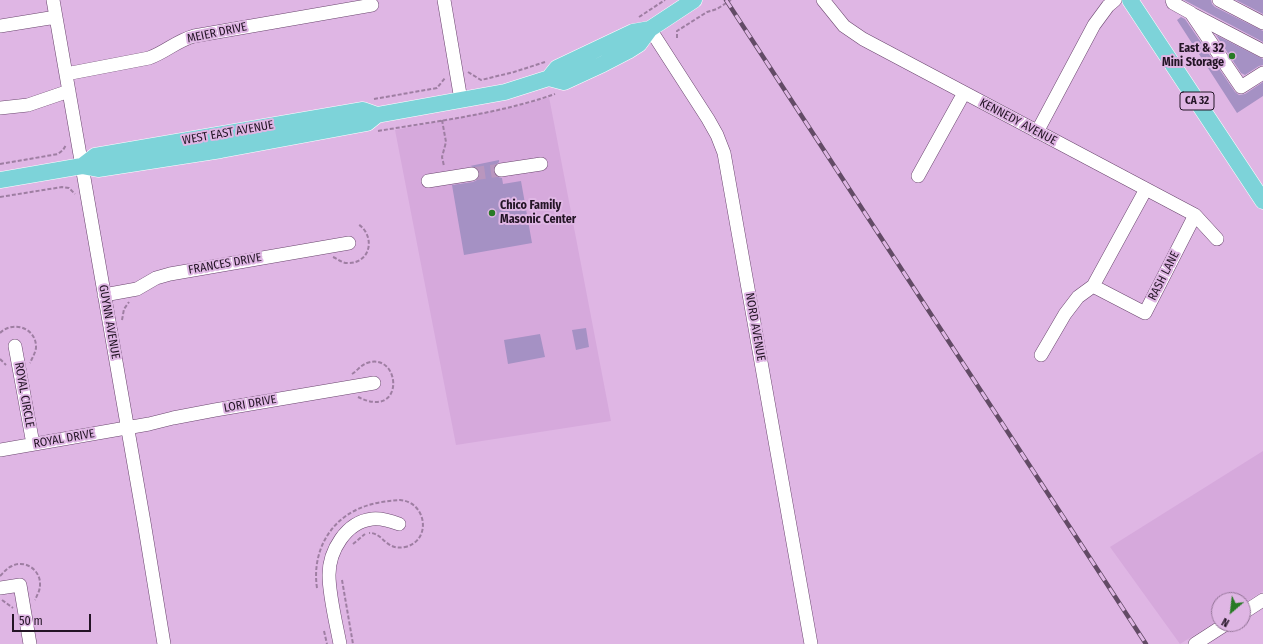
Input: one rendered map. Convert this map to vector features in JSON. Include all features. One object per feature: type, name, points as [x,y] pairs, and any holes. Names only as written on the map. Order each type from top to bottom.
[{"type":"main road","name":"CA 32","points":[[1130,0],[1263,202]]},
{"type":"main road","name":"WEST EAST AVENUE","points":[[0,180],[82,166],[95,156],[363,110],[377,115],[505,92],[549,78],[557,68],[633,32],[650,29],[691,1]]},
{"type":"street","name":"GUYNN AVENUE","points":[[53,0],[128,428],[164,644]]},
{"type":"street","points":[[444,0],[462,100]]},
{"type":"street","name":"KENNEDY AVENUE","points":[[824,0],[844,26],[863,39],[1195,215],[1217,239]]},
{"type":"street","points":[[1037,132],[1094,25],[1108,6],[1115,0]]},
{"type":"street","points":[[1172,0],[1191,13],[1263,52]]},
{"type":"street","points":[[1219,0],[1263,23]]},
{"type":"street","name":"MEIER DRIVE","points":[[66,74],[149,58],[157,55],[178,42],[194,36],[372,5]]},
{"type":"street","points":[[1191,13],[1241,87],[1263,73]]},
{"type":"street","points":[[0,26],[56,17]]},
{"type":"street","name":"NORD AVENUE","points":[[650,29],[708,119],[717,135],[724,154],[811,644]]},
{"type":"street","points":[[0,108],[28,105],[69,91]]},
{"type":"street","points":[[918,176],[964,93]]},
{"type":"street","points":[[501,170],[541,164]]},
{"type":"street","points":[[428,181],[472,174]]},
{"type":"street","points":[[1041,355],[1065,314],[1078,297],[1093,286],[1146,189]]},
{"type":"street","name":"RASH LANE","points":[[1093,286],[1145,313],[1195,215]]},
{"type":"street","name":"FRANCES DRIVE","points":[[104,295],[137,289],[156,278],[170,274],[349,243]]},
{"type":"street","name":"ROYAL CIRCLE","points":[[15,346],[33,444]]},
{"type":"street","name":"LORI DRIVE","points":[[128,428],[173,418],[374,383]]},
{"type":"street","name":"ROYAL DRIVE","points":[[0,450],[128,428]]},
{"type":"street","points":[[340,644],[329,574],[331,557],[334,549],[347,532],[363,521],[378,519],[399,524]]},
{"type":"street","points":[[0,588],[20,584],[30,644]]},
{"type":"street","points":[[1251,608],[1263,600]]},
{"type":"street","points":[[1195,644],[1214,632]]},
{"type":"path","points":[[636,19],[664,0]]},
{"type":"path","points":[[677,38],[677,31],[707,12],[718,9],[731,0]]},
{"type":"path","points":[[468,72],[481,80],[514,72],[548,61]]},
{"type":"path","points":[[370,100],[437,88],[446,76]]},
{"type":"path","points":[[377,131],[503,109],[559,92]]},
{"type":"path","points":[[442,120],[446,142],[442,157],[446,178]]},
{"type":"path","points":[[0,197],[62,187],[72,190],[76,196]]},
{"type":"path","points":[[328,256],[347,263],[356,262],[363,257],[369,247],[369,238],[364,229],[358,224]]},
{"type":"path","points":[[121,322],[124,308],[131,301]]},
{"type":"path","points":[[0,333],[6,328],[15,326],[24,328],[30,333],[35,341],[36,347],[29,367]]},
{"type":"path","points":[[0,360],[8,368]]},
{"type":"path","points":[[347,377],[352,375],[364,365],[373,362],[382,364],[393,375],[394,385],[390,394],[383,400],[379,402],[369,402],[355,396]]},
{"type":"path","points":[[318,590],[316,570],[321,548],[330,531],[345,516],[358,509],[371,505],[400,500],[404,500],[414,505],[422,516],[423,528],[419,537],[416,541],[407,546],[393,546],[386,543],[378,535],[370,532],[360,538],[351,547]]},
{"type":"path","points":[[342,577],[353,644]]},
{"type":"path","points":[[324,630],[327,644]]},
{"type":"shaded area","points":[[549,97],[611,421],[456,445],[395,130],[519,106]]},
{"type":"shaded area","points":[[1263,451],[1263,591],[1251,599],[1251,592],[1211,592],[1211,625],[1180,644],[1110,547]]},
{"type":"building","points":[[1184,0],[1211,0],[1215,7],[1263,31],[1263,42]]},
{"type":"building","points":[[1236,0],[1263,0],[1263,14]]},
{"type":"building","points":[[1181,17],[1185,19],[1235,92],[1239,95],[1245,94],[1263,82],[1263,96],[1237,113],[1177,20]]},
{"type":"building","points":[[1216,35],[1263,59],[1263,65],[1245,75],[1241,73]]},
{"type":"building","name":"Chico Family Masonic Center","points":[[499,160],[494,167],[493,172],[498,177],[502,178],[503,184],[521,181],[532,243],[464,255],[452,185],[477,180],[480,173],[478,169],[470,166]]},
{"type":"building","points":[[586,328],[589,347],[576,350],[572,330]]},
{"type":"building","points":[[540,334],[545,357],[508,364],[504,340]]},
{"type":"tunnel","points":[[472,174],[501,170]]},
{"type":"railway","points":[[726,0],[1146,644]]},
{"type":"place","name":"East & 32 Mini Storage","points":[[1232,56]]},
{"type":"place","name":"Chico Family Masonic Center","points":[[492,213]]}]
